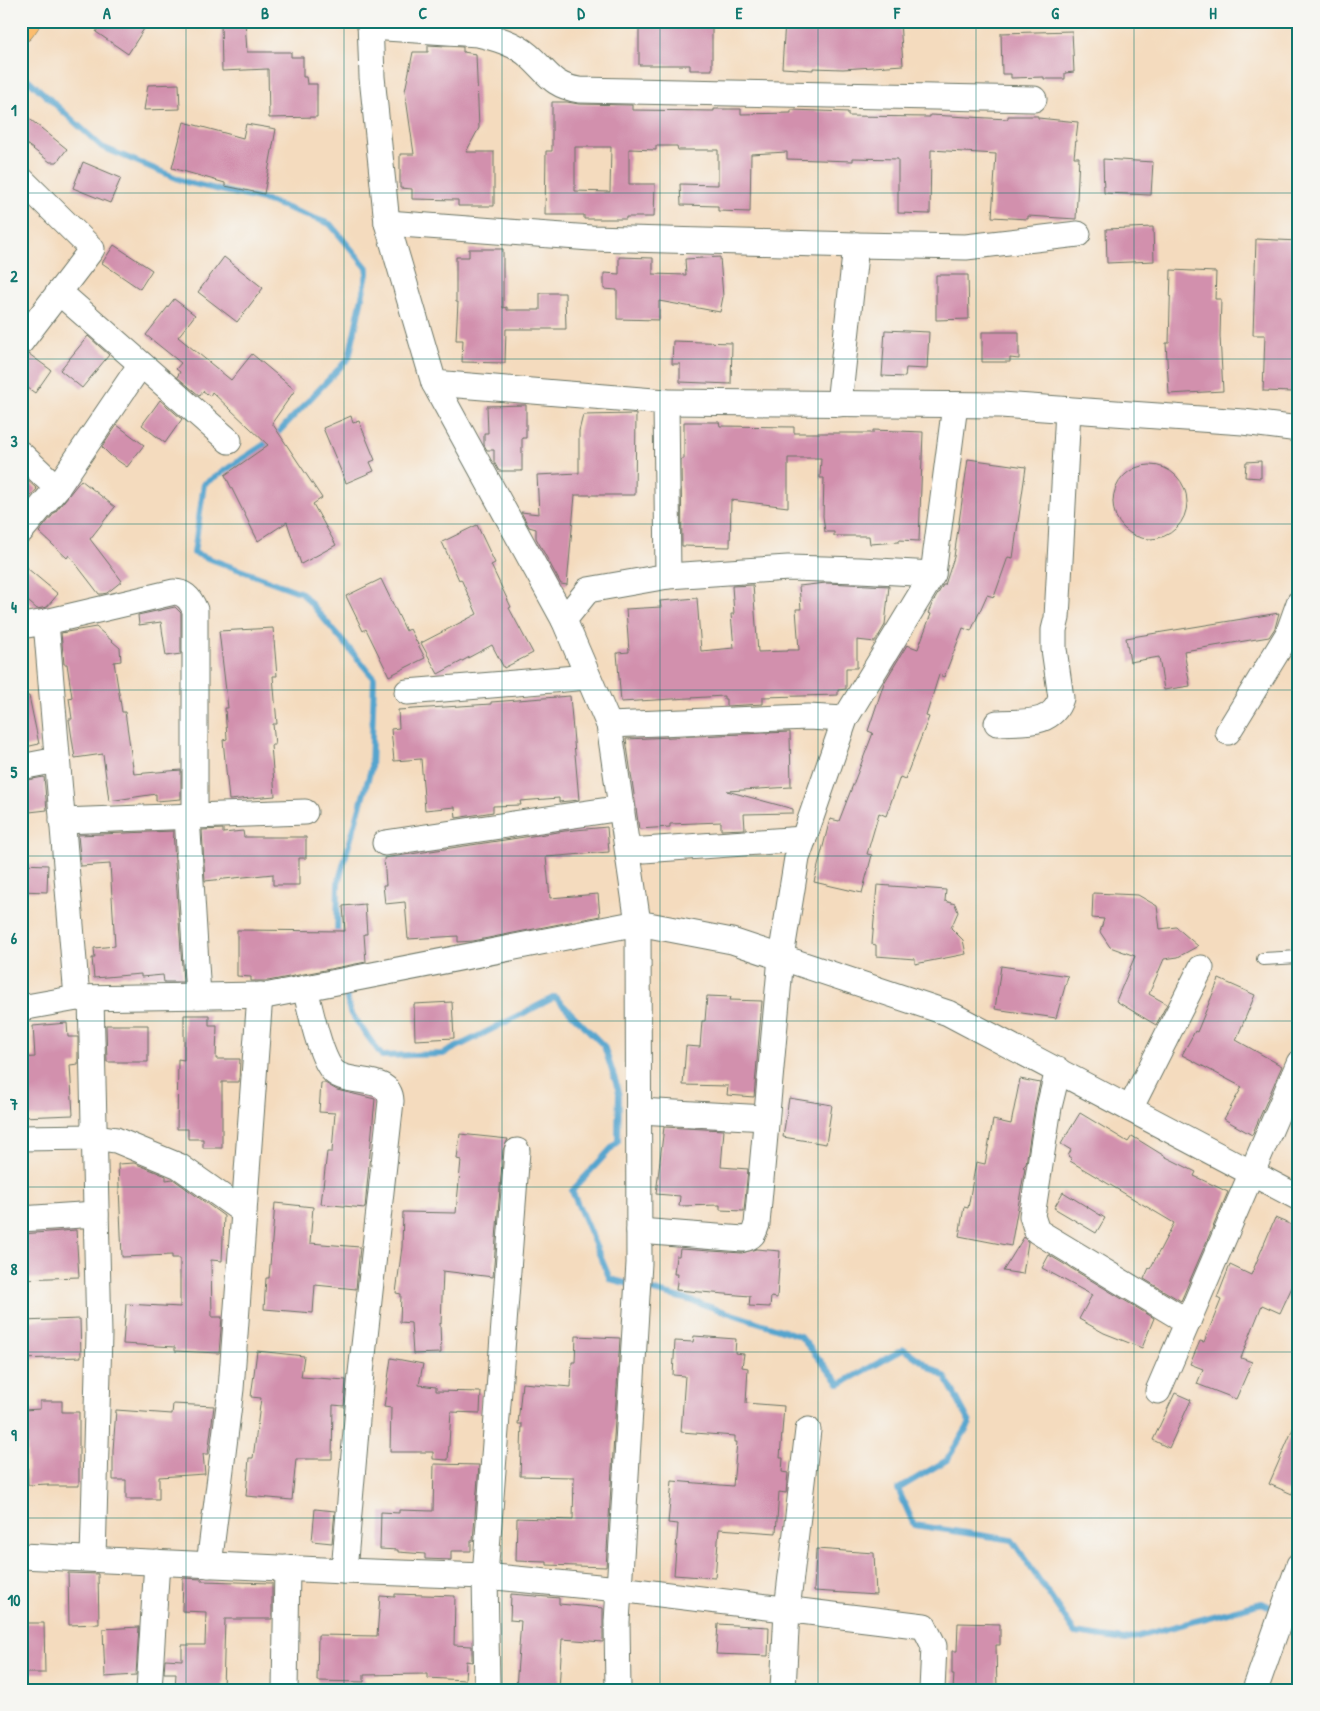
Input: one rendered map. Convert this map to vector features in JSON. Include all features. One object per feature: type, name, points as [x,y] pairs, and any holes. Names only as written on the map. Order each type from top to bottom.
[{"type":"highway","points":[[21,28],[26,21]]},
{"type":"street","points":[[618,1690],[617,1622],[639,1263],[638,922],[622,808],[609,725],[564,620],[434,383],[387,223],[372,77],[370,24],[478,34],[494,38],[511,44],[528,54],[553,80],[566,88],[579,90],[1034,98]]},
{"type":"street","points":[[21,179],[92,249],[21,342]]},
{"type":"street","points":[[387,223],[591,238],[966,247],[1078,234]]},
{"type":"street","points":[[839,404],[856,245]]},
{"type":"street","points":[[59,292],[229,441]]},
{"type":"street","points":[[21,531],[57,488],[141,364]]},
{"type":"street","points":[[434,383],[666,402],[1001,405],[1244,422],[1299,429]]},
{"type":"street","points":[[666,402],[668,576]]},
{"type":"street","points":[[639,1230],[743,1238],[749,1238],[753,1234],[756,1224],[781,957],[797,858],[845,720],[932,574],[955,405]]},
{"type":"street","points":[[997,723],[1042,720],[1053,713],[1058,706],[1060,698],[1054,639],[1057,618],[1068,410]]},
{"type":"street","points":[[21,454],[57,488]]},
{"type":"street","points":[[564,620],[588,590],[668,576],[788,568],[851,569],[932,574]]},
{"type":"street","points":[[21,626],[46,622],[174,592],[183,593],[192,603],[195,610],[191,816],[198,996]]},
{"type":"street","points":[[1228,732],[1288,634],[1299,603]]},
{"type":"street","points":[[46,622],[62,821],[84,998],[94,1136],[99,1334],[93,1558]]},
{"type":"street","points":[[407,692],[588,677]]},
{"type":"street","points":[[609,725],[808,717],[845,720]]},
{"type":"street","points":[[21,767],[57,760]]},
{"type":"street","points":[[385,843],[622,808]]},
{"type":"street","points":[[62,821],[305,812]]},
{"type":"street","points":[[628,851],[804,839]]},
{"type":"street","points":[[21,1008],[84,998],[270,994],[638,922],[732,941],[948,1013],[1299,1198]]},
{"type":"street","points":[[1130,1109],[1201,968]]},
{"type":"street","points":[[313,986],[322,1052],[328,1064],[334,1072],[341,1076],[383,1085],[391,1093],[361,1373],[344,1571]]},
{"type":"street","points":[[209,1564],[231,1389],[260,995]]},
{"type":"street","points":[[1158,1391],[1299,1063]]},
{"type":"street","points":[[1058,1070],[1049,1107],[1032,1216],[1037,1231],[1188,1322]]},
{"type":"street","points":[[639,1111],[766,1118]]},
{"type":"street","points":[[21,1138],[94,1136],[116,1140],[179,1166],[244,1212]]},
{"type":"street","points":[[487,1690],[485,1576],[517,1150]]},
{"type":"street","points":[[21,1218],[96,1214]]},
{"type":"street","points":[[784,1690],[787,1610],[808,1430]]},
{"type":"street","points":[[21,1556],[485,1576],[619,1589],[924,1626],[934,1646],[932,1690]]},
{"type":"street","points":[[149,1690],[157,1562]]},
{"type":"street","points":[[285,1690],[287,1568]]},
{"type":"street","points":[[1255,1690],[1297,1569]]},
{"type":"lane","points":[[1263,959],[1299,957]]},
{"type":"building","points":[[103,21],[149,21],[128,54],[96,32]]},
{"type":"building","points":[[221,21],[245,21],[247,52],[291,52],[291,57],[303,57],[303,77],[306,77],[307,84],[317,84],[317,117],[269,118],[268,69],[222,71]]},
{"type":"building","points":[[785,21],[900,21],[903,65],[843,69],[813,68],[813,70],[782,68]]},
{"type":"building","points":[[690,23],[712,23],[712,70],[690,70],[690,65],[639,65],[639,24],[690,25]]},
{"type":"building","points":[[1072,31],[1074,72],[1065,73],[1065,79],[1044,79],[1044,77],[1011,78],[1011,74],[1002,74],[1001,33]]},
{"type":"building","points":[[428,45],[463,47],[463,52],[476,54],[479,128],[466,152],[494,152],[494,206],[458,206],[458,200],[412,199],[412,189],[400,188],[400,154],[414,154],[405,91],[413,52],[428,52]]},
{"type":"building","points":[[179,84],[180,109],[144,110],[148,85]]},
{"type":"building","points":[[552,102],[632,105],[632,110],[714,111],[714,109],[741,109],[741,114],[791,113],[791,110],[848,112],[848,116],[930,117],[930,115],[1008,119],[1008,116],[1038,116],[1038,118],[1078,122],[1074,157],[1079,157],[1076,219],[1028,216],[1028,219],[992,217],[996,154],[931,150],[930,214],[898,213],[898,159],[853,158],[853,161],[787,159],[787,152],[751,154],[750,212],[718,211],[718,206],[681,205],[680,184],[718,185],[718,150],[678,150],[677,146],[656,146],[656,150],[629,149],[629,184],[655,184],[654,217],[584,219],[584,215],[545,215],[546,151],[552,151]],"holes":[[[575,147],[611,147],[610,192],[575,191]]]},
{"type":"building","points":[[21,112],[67,149],[57,162],[50,162],[21,140]]},
{"type":"building","points":[[184,122],[243,138],[246,124],[276,129],[264,194],[225,186],[225,183],[172,168]]},
{"type":"building","points":[[1103,159],[1153,162],[1151,195],[1104,193]]},
{"type":"building","points":[[83,162],[121,178],[110,203],[73,188]]},
{"type":"building","points":[[1153,227],[1154,261],[1107,263],[1106,229]]},
{"type":"building","points":[[1256,239],[1299,241],[1299,300],[1296,299],[1293,392],[1263,391],[1265,335],[1253,335]]},
{"type":"building","points":[[114,245],[152,270],[140,289],[102,263]]},
{"type":"building","points":[[469,249],[503,249],[503,308],[507,307],[507,310],[540,310],[540,293],[565,293],[566,329],[506,329],[505,363],[462,362],[463,340],[456,340],[458,302],[456,302],[456,257],[469,257]]},
{"type":"building","points":[[224,257],[263,288],[237,322],[198,292]]},
{"type":"building","points":[[619,257],[653,258],[653,274],[686,275],[685,259],[720,257],[723,297],[720,312],[659,301],[659,320],[617,319],[617,290],[604,289],[604,273],[619,274]]},
{"type":"building","points":[[1171,270],[1216,272],[1215,299],[1221,299],[1220,336],[1223,391],[1169,394],[1166,343],[1169,343]]},
{"type":"building","points":[[936,275],[968,275],[969,319],[936,320]]},
{"type":"building","points":[[174,299],[195,315],[178,337],[231,380],[252,354],[295,390],[272,423],[322,498],[313,504],[336,545],[301,564],[287,522],[258,541],[225,475],[268,445],[212,392],[210,396],[203,391],[200,396],[177,377],[180,372],[176,369],[181,363],[146,335]]},
{"type":"building","points":[[885,330],[929,332],[927,369],[906,368],[905,377],[882,376]]},
{"type":"building","points":[[982,332],[1019,332],[1019,359],[1010,358],[1010,362],[982,362]]},
{"type":"building","points":[[88,336],[109,355],[82,388],[60,370]]},
{"type":"building","points":[[673,341],[732,343],[731,384],[680,382],[680,364],[672,364]]},
{"type":"building","points":[[29,354],[51,370],[35,393],[21,383],[21,363]]},
{"type":"building","points":[[160,400],[182,419],[165,443],[142,425]]},
{"type":"building","points":[[526,405],[526,438],[522,438],[522,471],[499,471],[494,462],[494,450],[487,450],[484,445],[484,433],[488,433],[487,406]]},
{"type":"building","points":[[636,414],[635,495],[575,495],[567,585],[561,584],[536,538],[536,529],[529,527],[521,512],[539,514],[537,475],[579,473],[579,431],[583,415]]},
{"type":"building","points":[[351,416],[353,423],[359,421],[375,460],[370,462],[374,471],[346,483],[323,428]]},
{"type":"building","points":[[684,422],[719,422],[720,426],[794,427],[794,433],[873,433],[873,430],[923,432],[919,541],[899,540],[899,542],[870,544],[869,536],[834,536],[834,532],[825,532],[823,516],[824,478],[820,478],[821,458],[788,458],[788,507],[731,500],[730,547],[682,546],[681,459],[684,459]]},
{"type":"building","points":[[117,425],[144,445],[127,467],[102,447]]},
{"type":"building","points":[[968,459],[1026,467],[1013,558],[1008,557],[994,597],[987,595],[971,631],[963,628],[944,677],[939,675],[926,716],[929,717],[905,779],[900,777],[886,816],[879,813],[867,854],[872,855],[862,893],[814,882],[830,819],[839,821],[873,733],[868,731],[884,683],[907,645],[918,649],[931,614],[928,613],[943,585],[945,585],[954,557]]},
{"type":"building","points":[[1261,461],[1261,478],[1245,477],[1246,462]]},
{"type":"building","points":[[1150,465],[1164,468],[1176,476],[1184,488],[1187,502],[1184,516],[1176,528],[1164,536],[1150,539],[1136,536],[1124,528],[1116,516],[1113,502],[1116,488],[1124,476],[1136,468]]},
{"type":"building","points":[[21,474],[37,489],[24,504],[21,502]]},
{"type":"building","points":[[81,480],[115,507],[90,539],[122,581],[107,593],[99,594],[69,555],[67,558],[39,532]]},
{"type":"building","points":[[477,525],[495,563],[491,565],[511,607],[509,608],[533,653],[504,668],[492,645],[438,674],[421,643],[477,614],[442,542]]},
{"type":"building","points":[[21,563],[58,594],[47,607],[37,609],[21,595]]},
{"type":"building","points":[[381,579],[406,631],[410,629],[425,658],[389,676],[366,629],[363,631],[346,596]]},
{"type":"building","points":[[826,583],[889,586],[885,625],[875,642],[857,640],[857,668],[846,668],[846,689],[838,690],[838,695],[763,697],[763,704],[726,706],[724,696],[621,702],[617,653],[629,652],[626,609],[661,607],[660,601],[697,598],[701,651],[734,648],[731,614],[734,614],[732,586],[753,585],[758,652],[799,650],[796,609],[801,609],[799,586]]},
{"type":"building","points":[[175,607],[181,613],[181,654],[166,656],[161,622],[139,625],[138,615]]},
{"type":"building","points":[[1279,613],[1275,628],[1269,637],[1184,651],[1190,686],[1164,690],[1159,657],[1130,662],[1126,638]]},
{"type":"building","points":[[96,627],[120,648],[121,661],[114,662],[122,712],[125,712],[134,774],[181,770],[181,799],[156,801],[156,794],[109,801],[103,754],[75,758],[69,719],[72,719],[69,698],[72,697],[67,664],[64,664],[61,633]]},
{"type":"building","points":[[273,628],[277,676],[273,676],[277,724],[273,724],[275,745],[271,745],[275,796],[229,800],[223,740],[227,739],[225,708],[228,708],[219,631]]},
{"type":"building","points":[[21,696],[29,696],[39,744],[21,748]]},
{"type":"building","points":[[570,696],[579,800],[559,802],[559,798],[520,801],[521,805],[493,806],[493,812],[456,818],[455,807],[425,810],[421,759],[394,761],[391,729],[399,728],[398,710],[491,704],[491,702]]},
{"type":"building","points":[[790,732],[791,787],[727,791],[793,809],[793,813],[744,814],[745,829],[721,830],[721,822],[670,824],[670,827],[639,829],[626,739]]},
{"type":"building","points":[[44,777],[47,810],[21,813],[21,781]]},
{"type":"building","points":[[607,827],[609,852],[546,857],[550,898],[598,894],[600,916],[473,941],[458,942],[458,936],[408,939],[405,902],[385,904],[383,885],[386,885],[384,858],[565,831]]},
{"type":"building","points":[[223,829],[223,833],[243,831],[244,837],[306,837],[306,858],[299,858],[299,885],[273,885],[273,874],[205,881],[202,830]]},
{"type":"building","points":[[173,831],[183,982],[164,982],[163,975],[141,977],[141,974],[94,978],[92,958],[95,958],[94,948],[115,946],[110,864],[81,866],[78,835]]},
{"type":"building","points":[[21,864],[48,865],[47,892],[21,891]]},
{"type":"building","points":[[877,885],[946,890],[945,901],[955,904],[958,912],[951,928],[963,940],[966,954],[915,964],[915,959],[876,956],[876,945],[872,944]]},
{"type":"building","points":[[1093,893],[1138,895],[1157,906],[1160,929],[1176,927],[1198,946],[1178,957],[1164,959],[1149,994],[1167,1004],[1156,1025],[1116,1001],[1135,956],[1110,947],[1100,932],[1104,919],[1092,918]]},
{"type":"building","points":[[365,904],[367,934],[364,934],[366,962],[268,981],[251,981],[251,977],[237,976],[237,930],[345,931],[343,906]]},
{"type":"building","points":[[1001,966],[1068,976],[1056,1018],[995,1009]]},
{"type":"building","points":[[1219,979],[1255,995],[1236,1040],[1282,1066],[1252,1135],[1224,1119],[1242,1087],[1182,1055],[1195,1031],[1197,1032]]},
{"type":"building","points":[[707,996],[731,997],[730,1000],[762,1001],[754,1097],[727,1095],[728,1086],[683,1085],[686,1046],[700,1047],[702,1021],[705,1021]]},
{"type":"building","points":[[452,1002],[454,1038],[415,1040],[414,1004]]},
{"type":"building","points":[[184,1015],[209,1015],[209,1025],[217,1025],[216,1059],[240,1059],[239,1082],[222,1082],[222,1148],[203,1148],[203,1139],[188,1139],[188,1129],[177,1129],[178,1059],[184,1060]]},
{"type":"building","points":[[67,1023],[68,1037],[78,1037],[78,1064],[70,1065],[73,1115],[21,1117],[21,1058],[35,1057],[33,1026]]},
{"type":"building","points":[[106,1025],[148,1025],[148,1062],[107,1062]]},
{"type":"building","points":[[1020,1079],[1040,1083],[1026,1164],[1023,1167],[1025,1168],[1011,1246],[959,1236],[964,1207],[968,1208],[976,1162],[985,1164],[993,1120],[1011,1124]]},
{"type":"building","points":[[321,1083],[325,1083],[337,1090],[375,1099],[365,1208],[321,1204],[327,1152],[332,1152],[335,1113],[319,1112]]},
{"type":"building","points":[[789,1098],[832,1105],[826,1144],[783,1137]]},
{"type":"building","points":[[1080,1113],[1128,1142],[1132,1136],[1166,1157],[1196,1172],[1194,1176],[1228,1192],[1181,1301],[1144,1279],[1174,1223],[1070,1161],[1072,1159],[1068,1156],[1071,1150],[1061,1144]]},
{"type":"building","points":[[664,1127],[724,1130],[721,1167],[748,1169],[744,1211],[720,1210],[720,1205],[679,1206],[680,1196],[656,1194]]},
{"type":"building","points":[[460,1134],[508,1139],[503,1150],[493,1277],[443,1271],[440,1323],[441,1353],[413,1354],[411,1323],[400,1322],[401,1294],[396,1293],[402,1247],[403,1212],[456,1213],[461,1160],[457,1159]]},
{"type":"building","points":[[134,1163],[166,1176],[166,1180],[173,1179],[224,1216],[222,1261],[211,1260],[212,1317],[222,1317],[219,1353],[175,1351],[175,1347],[123,1344],[126,1304],[180,1307],[180,1258],[172,1258],[172,1255],[122,1257],[118,1164]]},
{"type":"building","points":[[1063,1192],[1105,1218],[1096,1233],[1054,1208]]},
{"type":"building","points":[[275,1203],[313,1207],[310,1243],[360,1247],[356,1289],[315,1285],[313,1313],[264,1309],[266,1278],[269,1278]]},
{"type":"building","points":[[1275,1218],[1299,1228],[1299,1272],[1280,1313],[1262,1305],[1241,1358],[1252,1362],[1236,1399],[1197,1384],[1203,1369],[1190,1364],[1200,1341],[1204,1342],[1221,1300],[1217,1298],[1230,1265],[1251,1275]]},
{"type":"building","points":[[76,1230],[79,1277],[21,1279],[21,1234]]},
{"type":"building","points":[[1024,1237],[1028,1242],[1023,1274],[1003,1271]]},
{"type":"building","points":[[680,1249],[742,1253],[756,1249],[780,1251],[777,1298],[771,1297],[770,1307],[749,1306],[750,1296],[676,1290],[678,1274],[674,1274],[676,1256],[679,1256]]},
{"type":"building","points":[[1049,1255],[1154,1318],[1142,1348],[1104,1333],[1079,1319],[1092,1295],[1042,1268]]},
{"type":"building","points":[[80,1319],[81,1357],[21,1359],[21,1321]]},
{"type":"building","points":[[576,1336],[620,1338],[606,1567],[547,1565],[547,1562],[516,1561],[517,1518],[573,1520],[574,1477],[520,1476],[522,1424],[518,1424],[522,1383],[571,1387],[572,1362],[575,1362]]},
{"type":"building","points":[[694,1336],[736,1339],[735,1353],[744,1354],[742,1367],[748,1368],[746,1403],[784,1406],[780,1458],[783,1458],[782,1472],[788,1473],[786,1493],[779,1492],[776,1533],[719,1529],[715,1578],[674,1575],[678,1524],[668,1523],[672,1481],[733,1486],[737,1442],[735,1442],[735,1436],[681,1432],[685,1376],[673,1375],[675,1341],[693,1342]]},
{"type":"building","points":[[257,1351],[304,1356],[301,1377],[346,1380],[344,1406],[333,1405],[332,1459],[296,1459],[292,1500],[246,1496],[249,1458],[253,1458],[261,1398],[251,1397]]},
{"type":"building","points":[[391,1358],[423,1364],[419,1385],[436,1387],[436,1391],[481,1392],[480,1413],[451,1412],[448,1460],[433,1459],[433,1452],[390,1452],[391,1408],[384,1407]]},
{"type":"building","points":[[1175,1393],[1191,1400],[1169,1448],[1153,1440]]},
{"type":"building","points":[[40,1401],[62,1401],[62,1412],[79,1412],[79,1486],[28,1485],[27,1446],[24,1446],[23,1410],[40,1409]]},
{"type":"building","points":[[173,1404],[214,1406],[208,1454],[203,1454],[205,1474],[159,1477],[159,1499],[126,1499],[126,1480],[113,1480],[116,1410],[172,1414]]},
{"type":"building","points":[[1299,1415],[1299,1478],[1292,1494],[1269,1484]]},
{"type":"building","points":[[434,1464],[479,1465],[471,1551],[451,1551],[451,1560],[425,1559],[425,1554],[380,1549],[381,1512],[399,1513],[399,1510],[433,1511]]},
{"type":"building","points":[[315,1509],[335,1511],[332,1543],[312,1541]]},
{"type":"building","points":[[816,1549],[874,1553],[876,1595],[814,1591]]},
{"type":"building","points":[[68,1573],[98,1574],[99,1624],[69,1625]]},
{"type":"building","points":[[183,1578],[202,1579],[202,1581],[272,1583],[272,1619],[225,1619],[223,1690],[175,1690],[176,1673],[164,1673],[165,1659],[182,1660],[182,1645],[205,1645],[206,1612],[182,1611]]},
{"type":"building","points":[[395,1594],[455,1596],[454,1645],[472,1646],[472,1662],[466,1661],[465,1680],[427,1678],[427,1674],[364,1675],[364,1682],[317,1681],[318,1635],[377,1636],[380,1596],[395,1597]]},
{"type":"building","points":[[511,1594],[559,1598],[559,1604],[603,1608],[603,1642],[562,1639],[559,1690],[516,1688],[521,1621],[510,1620]]},
{"type":"building","points":[[21,1623],[44,1623],[45,1673],[21,1673]]},
{"type":"building","points":[[958,1623],[1000,1624],[1000,1645],[996,1645],[997,1690],[953,1690],[952,1651],[957,1651]]},
{"type":"building","points":[[718,1624],[769,1627],[768,1656],[716,1654]]},
{"type":"building","points":[[139,1627],[136,1675],[105,1677],[103,1629]]},
{"type":"waterway","points":[[21,73],[102,147],[186,182],[271,202],[330,224],[368,269],[349,358],[271,440],[204,484],[194,553],[302,593],[374,678],[371,769],[338,883],[337,938]]},
{"type":"waterway","points":[[344,985],[350,1012],[382,1056],[443,1054],[555,997],[604,1046],[619,1092],[618,1141],[572,1191],[610,1279],[633,1285]]},
{"type":"waterway","points":[[642,1288],[689,1300],[800,1336],[840,1384],[904,1349],[946,1378],[970,1423],[947,1460],[898,1489],[914,1525],[1012,1540],[1075,1633],[1125,1640],[1262,1603],[1277,1610]]},
{"type":"waterway","points":[[1286,1614],[1299,1620]]}]
